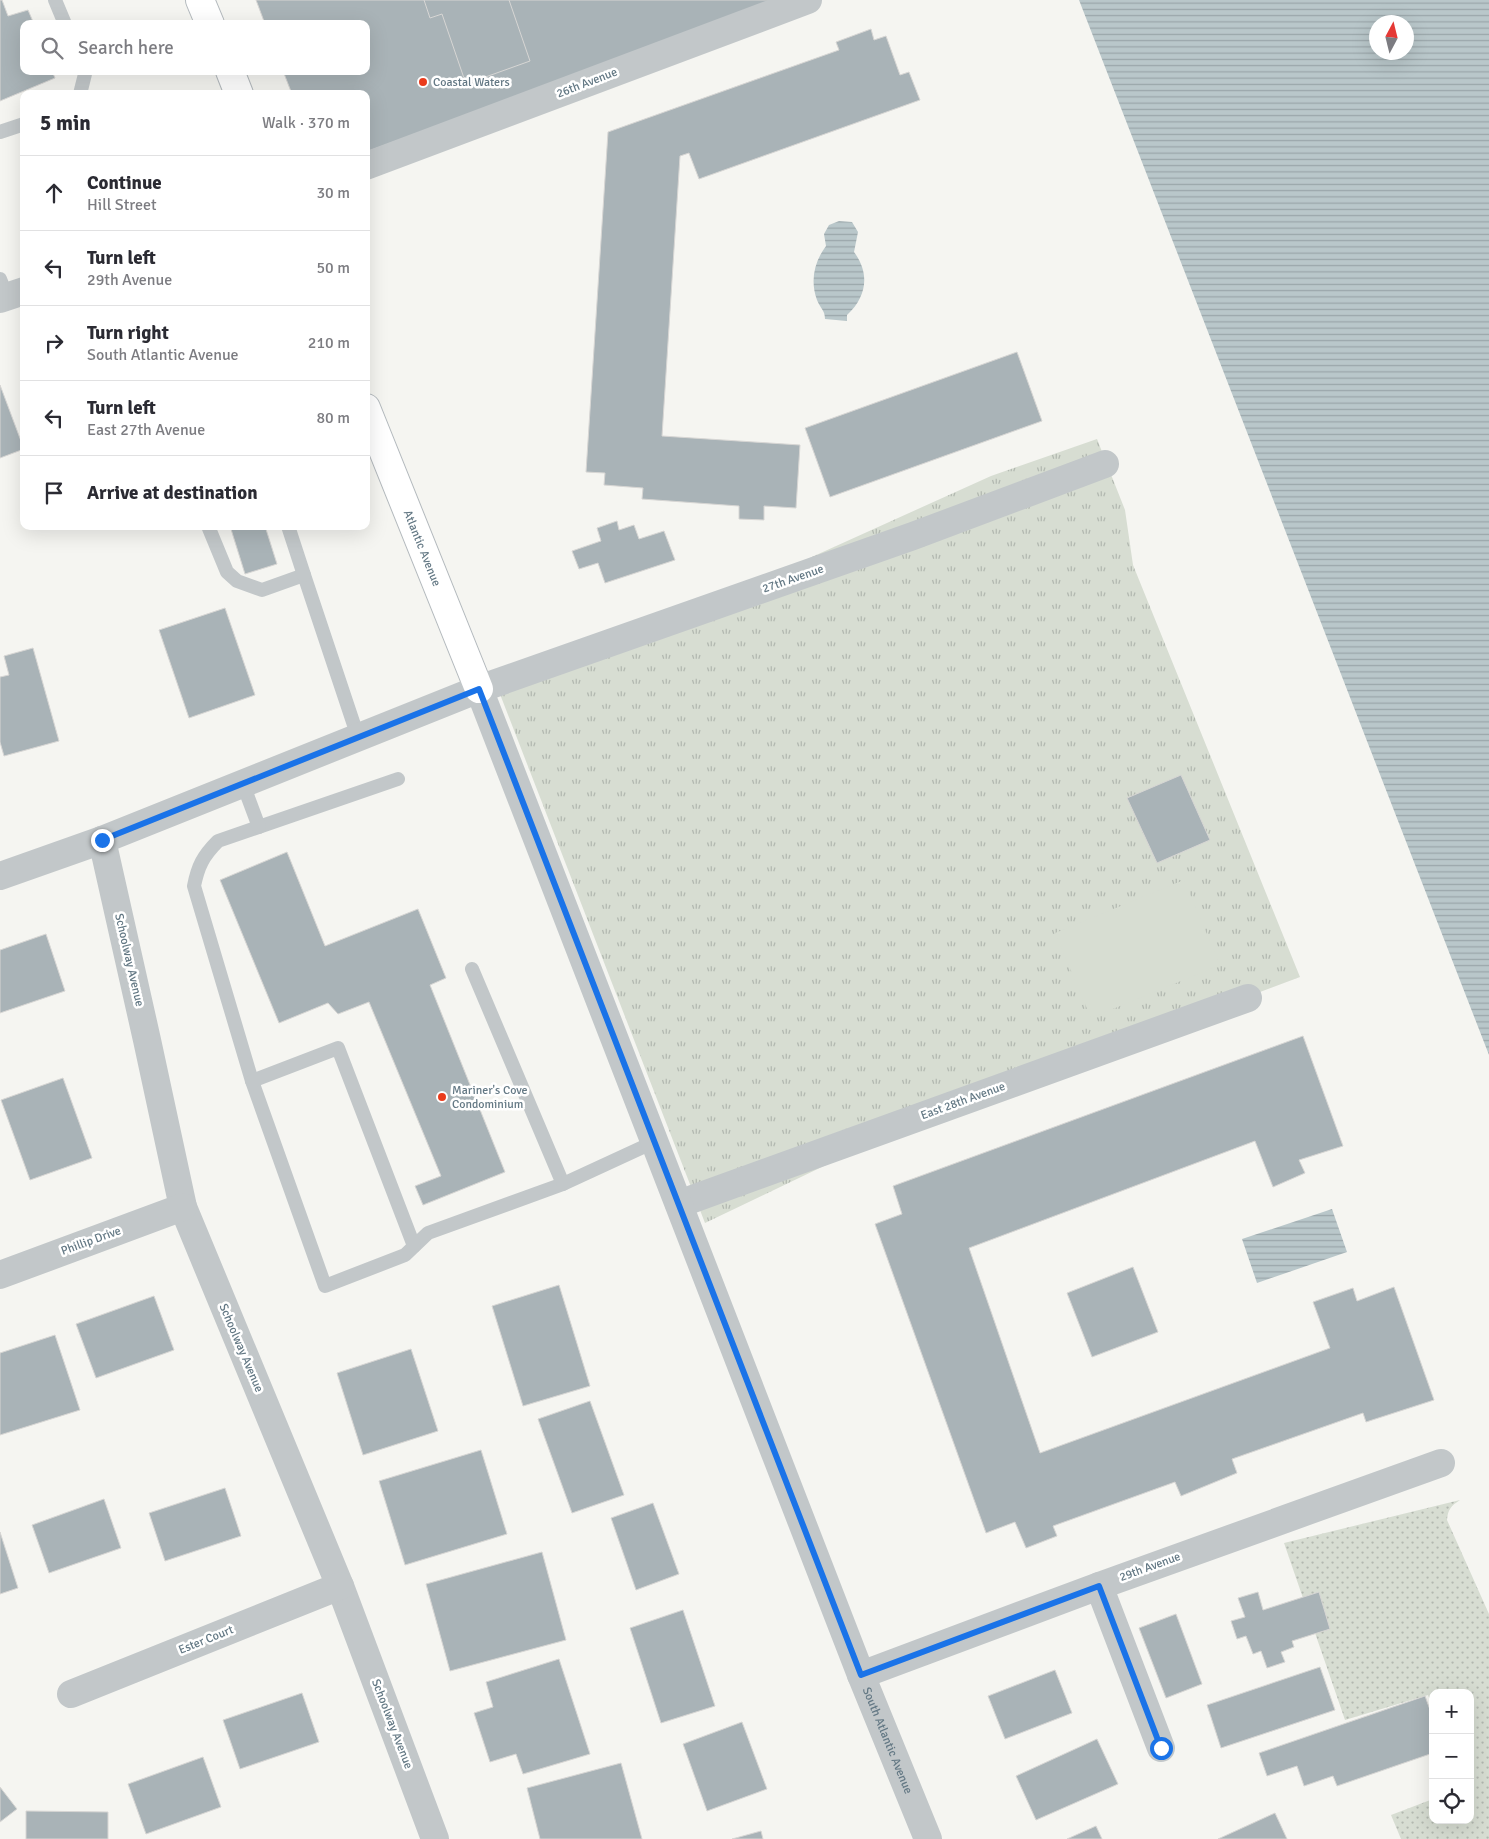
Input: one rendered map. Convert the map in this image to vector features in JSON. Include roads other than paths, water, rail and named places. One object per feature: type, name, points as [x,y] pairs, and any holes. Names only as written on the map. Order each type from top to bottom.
[{"type":"main road","points":[[200,0],[208,20]]},
{"type":"main road","points":[[232,75],[237,90]]},
{"type":"main road","name":"Atlantic Avenue","points":[[370,421],[479,689]]},
{"type":"street","name":"26th Avenue","points":[[370,164],[808,0]]},
{"type":"street","name":"27th Avenue","points":[[0,876],[102,840],[479,689],[903,540],[1106,464]]},
{"type":"street","name":"South Atlantic Avenue","points":[[479,689],[861,1675],[928,1839]]},
{"type":"street","name":"Schoolway Avenue","points":[[102,840],[183,1207],[340,1586],[435,1839]]},
{"type":"street","name":"East 28th Avenue","points":[[679,1204],[1248,998]]},
{"type":"street","name":"Phillip Drive","points":[[0,1276],[183,1207]]},
{"type":"street","name":"29th Avenue","points":[[861,1675],[1441,1462]]},
{"type":"street","name":"Ester Court","points":[[72,1694],[340,1586]]},
{"type":"street","points":[[1099,1586],[1161,1748]]},
{"type":"lane","points":[[55,0],[62,20]]},
{"type":"lane","points":[[81,90],[85,75]]},
{"type":"lane","points":[[0,132],[20,125]]},
{"type":"lane","points":[[210,530],[227,572],[237,580],[262,590],[304,575]]},
{"type":"lane","points":[[289,530],[358,738]]},
{"type":"lane","points":[[398,779],[218,841],[204,855],[197,871],[194,886],[252,1081],[325,1286],[405,1255],[428,1233],[562,1184],[654,1142]]},
{"type":"lane","points":[[243,784],[259,827]]},
{"type":"lane","points":[[472,969],[562,1184]]},
{"type":"lane","points":[[252,1081],[338,1048],[414,1246]]},
{"type":"place","name":"Coastal Waters","points":[[423,82]]},
{"type":"place","name":"Mariner's Cove Condominium","points":[[442,1097]]}]
